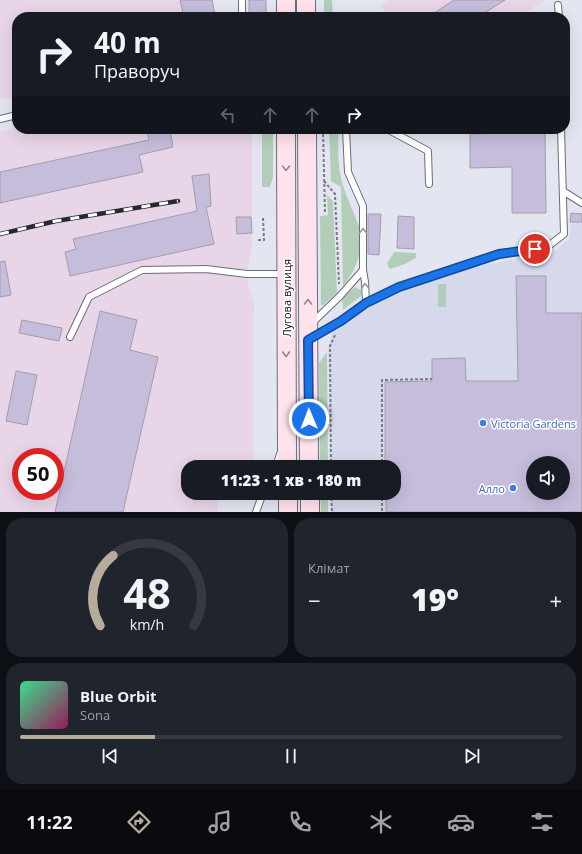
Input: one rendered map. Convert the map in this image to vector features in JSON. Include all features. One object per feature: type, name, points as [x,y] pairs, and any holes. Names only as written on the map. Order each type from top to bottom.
[{"type":"main road","points":[[286,0],[286,12]]},
{"type":"main road","points":[[306,0],[306,12]]},
{"type":"main road","name":"Лугова вулиця","points":[[286,134],[287,460]]},
{"type":"main road","name":"Лугова вулиця","points":[[307,134],[309,460]]},
{"type":"main road","points":[[288,500],[288,512]]},
{"type":"main road","points":[[310,500],[310,512]]},
{"type":"lane","points":[[242,0],[242,12]]},
{"type":"lane","points":[[558,5],[559,12]]},
{"type":"lane","points":[[0,119],[12,117]]},
{"type":"lane","points":[[346,134],[348,172],[363,206],[362,270],[365,282],[366,303]]},
{"type":"lane","points":[[397,134],[428,152],[429,184]]},
{"type":"lane","points":[[308,333],[341,321],[366,303],[399,287],[499,254],[547,247],[564,234],[561,134]]},
{"type":"lane","points":[[563,191],[582,203]]},
{"type":"lane","points":[[70,337],[89,298],[142,270],[206,269],[247,274],[286,274]]},
{"type":"lane","points":[[308,333],[362,270]]},
{"type":"lane","points":[[278,460],[287,433]]},
{"type":"lane","points":[[256,512],[260,500]]},
{"type":"path","points":[[323,134],[325,214]]},
{"type":"path","points":[[258,240],[264,240],[263,218]]},
{"type":"path","points":[[382,460],[382,380],[432,380]]},
{"type":"path","points":[[331,500],[332,512]]},
{"type":"path","points":[[382,500],[382,512]]},
{"type":"shaded area","points":[[0,0],[180,0],[183,12],[12,12],[12,97],[0,100]]},
{"type":"shaded area","points":[[389,0],[545,0],[526,12],[385,12],[381,6]]},
{"type":"shaded area","points":[[12,129],[12,134],[252,134],[252,249],[247,281],[254,304],[253,460],[181,460],[181,500],[217,500],[218,512],[0,512],[0,132]]},
{"type":"shaded area","points":[[571,213],[582,213],[582,512],[331,512],[331,500],[401,500],[401,460],[330,460],[328,349],[332,332],[370,305],[438,274],[515,259],[516,256],[550,255],[570,238]]},
{"type":"green space","points":[[324,0],[332,0],[333,12],[324,12]]},
{"type":"green space","points":[[262,134],[273,134],[273,177],[270,187],[262,187]]},
{"type":"green space","points":[[329,134],[338,134],[341,178],[361,234],[358,258],[352,273],[343,286],[341,187],[331,181]]},
{"type":"green space","points":[[327,195],[333,201],[337,293],[321,305],[320,216],[328,215]]},
{"type":"green space","points":[[394,252],[416,253],[416,258],[405,264],[390,269],[387,264]]},
{"type":"green space","points":[[438,284],[446,284],[446,307],[438,307]]},
{"type":"green space","points":[[355,287],[361,290],[361,296],[343,310],[342,298]]},
{"type":"green space","points":[[327,352],[328,460],[320,460],[319,363]]},
{"type":"green space","points":[[320,500],[328,500],[328,512],[321,512]]},
{"type":"building","points":[[180,0],[212,0],[214,12],[183,12]]},
{"type":"building","points":[[249,0],[266,0],[266,12],[249,12]]},
{"type":"building","points":[[454,0],[505,0],[486,12],[436,12]]},
{"type":"building","points":[[148,134],[171,134],[173,147],[139,155],[143,172],[0,203],[0,172],[149,140]]},
{"type":"building","points":[[470,134],[545,134],[546,213],[512,213],[512,167],[470,168]]},
{"type":"building","points":[[209,174],[211,206],[206,207],[214,244],[70,276],[65,252],[76,249],[73,239],[197,211],[192,176]]},
{"type":"building","points":[[571,213],[582,214],[582,222],[570,222]]},
{"type":"building","points":[[368,214],[381,214],[379,255],[368,254]]},
{"type":"building","points":[[398,216],[414,217],[414,249],[397,248]]},
{"type":"building","points":[[236,217],[251,217],[252,233],[237,234]]},
{"type":"building","points":[[5,261],[11,295],[0,297],[0,262]]},
{"type":"building","name":"Victoria Gardens","points":[[516,276],[546,276],[546,313],[582,313],[582,512],[386,512],[386,500],[401,500],[401,460],[385,460],[385,382],[432,381],[432,359],[465,358],[466,381],[518,381]]},
{"type":"building","points":[[100,311],[137,320],[130,350],[158,357],[123,512],[55,512],[58,500],[64,500],[64,472]]},
{"type":"building","points":[[22,320],[62,328],[59,341],[19,333]]},
{"type":"building","points":[[16,371],[37,375],[27,425],[6,421]]},
{"type":"railway","points":[[0,234],[56,221],[178,201]]},
{"type":"place","name":"Victoria Gardens","points":[[483,423]]},
{"type":"place","name":"Алло","points":[[513,488]]},
{"type":"route","points":[[309,419],[308,340],[341,321],[366,303],[399,287],[499,254],[535,249]]}]
